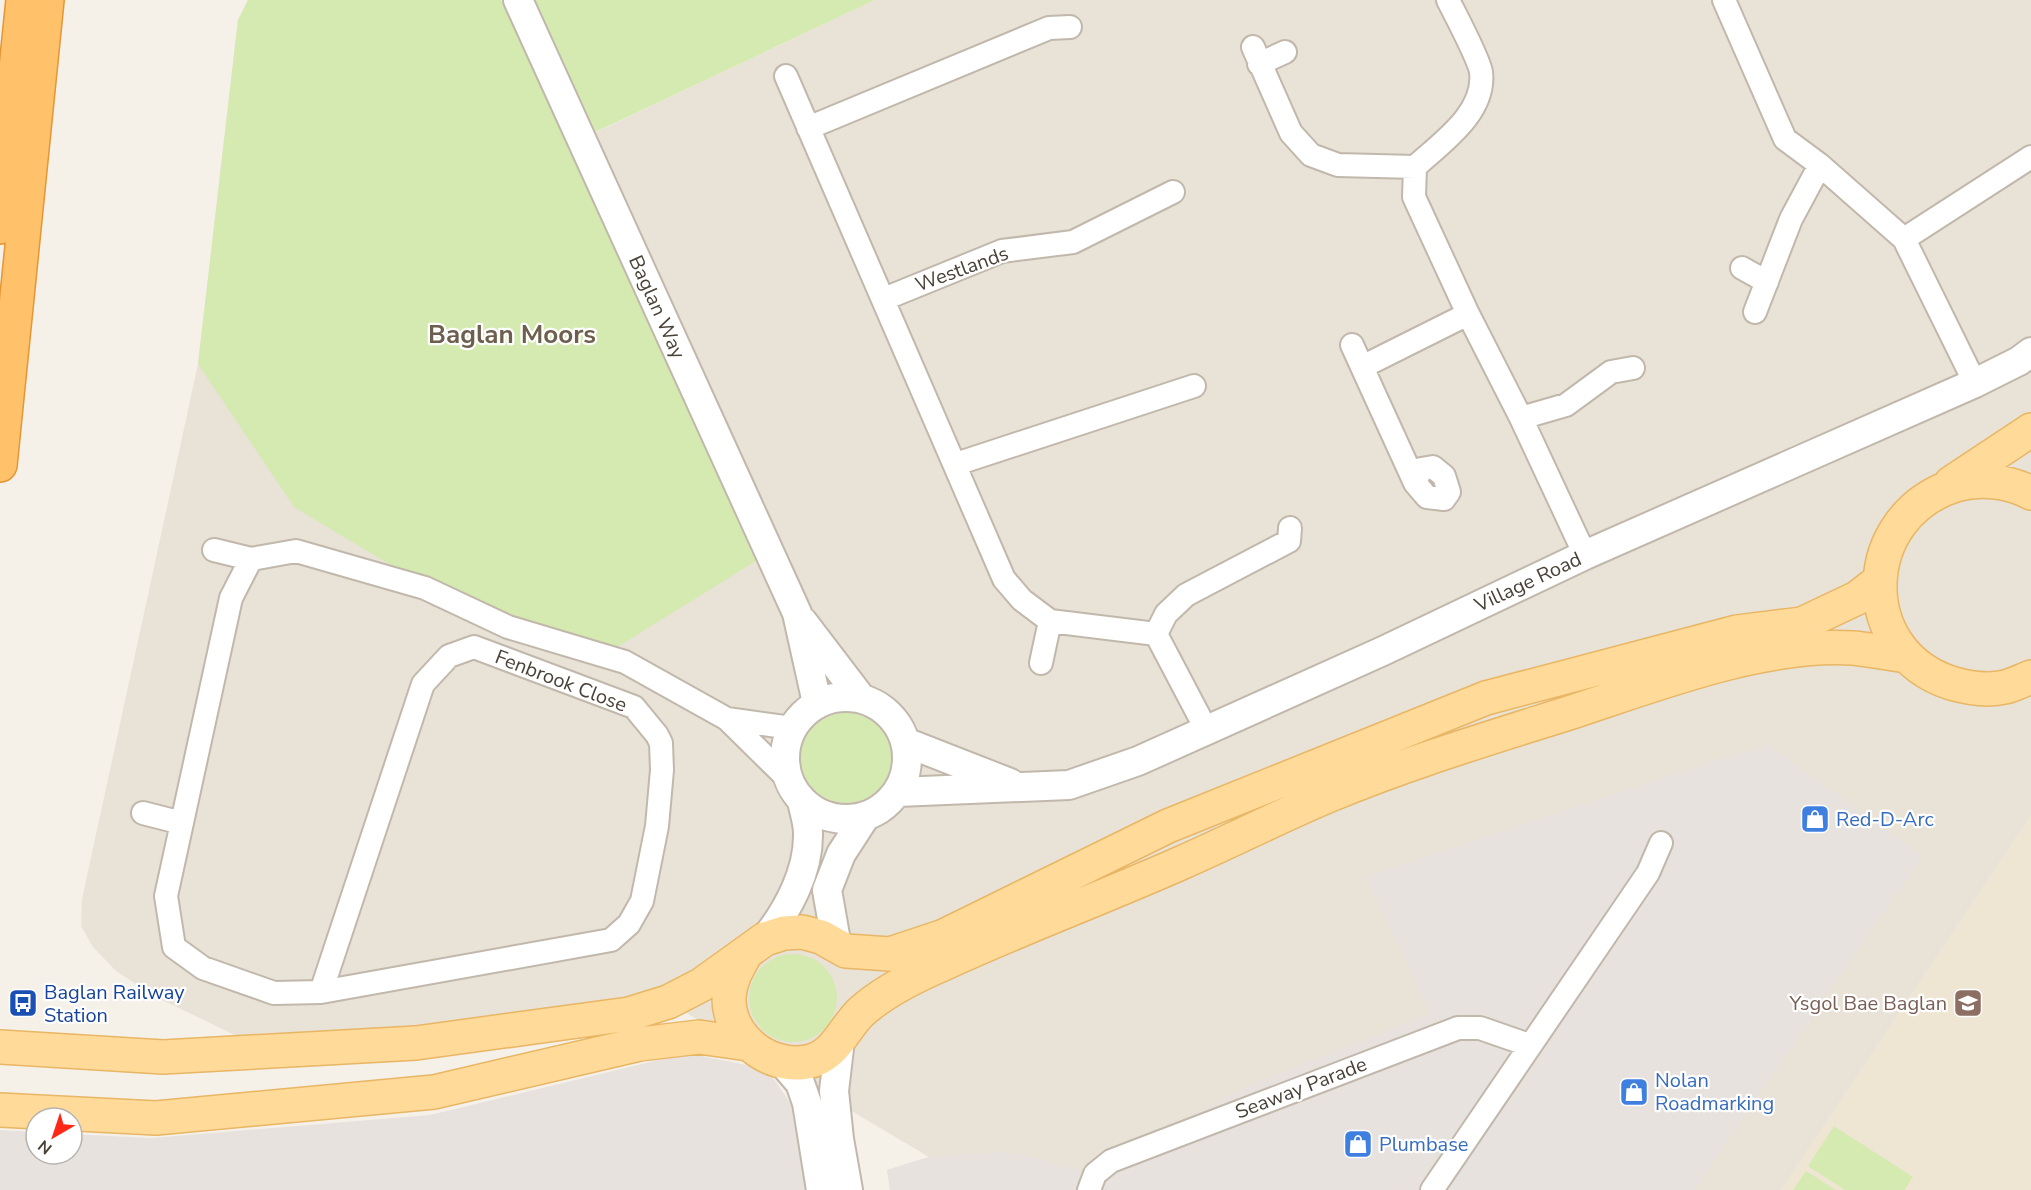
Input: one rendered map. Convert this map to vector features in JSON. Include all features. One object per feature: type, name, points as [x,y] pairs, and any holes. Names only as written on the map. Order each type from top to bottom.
[{"type":"highway","points":[[0,227],[23,0]]},
{"type":"highway","points":[[0,465],[47,0]]},
{"type":"main road","points":[[2031,430],[1915,506],[1896,528],[1884,553],[1879,581],[1882,609],[1891,634],[1907,656],[1935,678],[1969,689],[2005,687],[2031,677]]},
{"type":"main road","points":[[1939,490],[1967,482],[1996,482],[2031,493]]},
{"type":"main road","points":[[0,1047],[163,1057],[416,1043],[629,1014],[668,1002],[701,985],[756,946],[783,933],[802,932],[821,937],[837,947],[868,954],[890,954],[944,936],[1168,826],[1486,698],[1737,632],[1802,624],[1857,598],[1879,581]]},
{"type":"main road","points":[[756,946],[733,974],[729,999],[734,1023],[748,1044],[764,1056],[782,1062],[806,1062],[818,1059],[840,1040],[860,1013],[883,996],[941,965],[1181,863],[1332,794],[1510,731],[1748,658],[1803,650],[1851,648],[1907,656]]},
{"type":"main road","points":[[0,1110],[156,1118],[434,1092],[640,1044],[699,1036],[748,1044]]},
{"type":"street","name":"Baglan Way","points":[[518,0],[797,614],[817,703]]},
{"type":"street","points":[[1285,52],[1256,56],[1291,134],[1311,154],[1338,165],[1415,167],[1462,123],[1476,100],[1480,71],[1448,0]]},
{"type":"street","points":[[1724,0],[1785,139],[1821,165],[1904,239],[1975,383]]},
{"type":"street","points":[[808,128],[1049,28],[1070,27]]},
{"type":"street","points":[[786,75],[1004,579],[1022,600],[1050,621],[1156,634]]},
{"type":"street","points":[[1904,239],[2031,156]]},
{"type":"street","points":[[1755,312],[1791,219],[1821,165]]},
{"type":"street","points":[[1415,167],[1414,196],[1468,314],[1521,418],[1585,555]]},
{"type":"street","name":"Westlands","points":[[884,299],[1002,251],[1073,242],[1173,192]]},
{"type":"street","points":[[1742,268],[1767,282]]},
{"type":"street","points":[[1362,367],[1468,314]]},
{"type":"street","points":[[1352,345],[1415,483]]},
{"type":"street","name":"Village Road","points":[[898,792],[1069,785],[1138,761],[1585,555],[1975,383],[2019,361],[2031,352]]},
{"type":"street","points":[[1521,418],[1566,405],[1611,372],[1633,368]]},
{"type":"street","points":[[956,464],[1194,386]]},
{"type":"street","points":[[1156,634],[1166,614],[1186,595],[1289,541],[1290,528]]},
{"type":"street","points":[[214,550],[251,559]]},
{"type":"street","name":"Fenbrook Close","points":[[321,992],[423,684],[449,656],[474,647],[634,707],[661,743],[662,770],[658,815],[642,901],[629,924],[610,940],[321,992],[274,993],[203,968],[174,947],[166,896],[231,598],[251,559],[296,551],[425,588],[508,627],[625,662],[727,719],[795,790]]},
{"type":"street","name":"Baglan Way","points":[[797,614],[861,698]]},
{"type":"street","points":[[1041,663],[1050,621]]},
{"type":"street","points":[[1156,634],[1207,731]]},
{"type":"street","points":[[756,946],[786,912],[806,857],[808,832],[795,790],[785,753],[792,728],[803,714],[817,703],[831,698],[861,698],[889,714],[899,727],[908,759],[905,777],[898,792],[883,808],[865,817],[848,820],[831,818],[815,812],[795,790]]},
{"type":"street","name":"Fenbrook Close","points":[[727,719],[792,728]]},
{"type":"street","name":"Village Road","points":[[905,742],[1018,786]]},
{"type":"street","points":[[143,813],[182,823]]},
{"type":"street","points":[[837,947],[826,890],[841,854],[865,817]]},
{"type":"street","points":[[1432,1190],[1648,873],[1661,843]]},
{"type":"street","name":"Seaway Parade","points":[[1089,1190],[1095,1174],[1111,1161],[1458,1028],[1480,1028],[1529,1045]]},
{"type":"street","points":[[840,1040],[834,1091],[848,1190]]},
{"type":"street","points":[[782,1062],[800,1083],[807,1103],[821,1190]]},
{"type":"shaded area","points":[[248,0],[501,0],[571,144],[875,0],[2031,0],[2031,815],[1781,1190],[890,1190],[887,1170],[929,1157],[668,1002],[268,1051],[156,997],[116,971],[93,947],[81,926],[82,899],[198,364],[238,20]]},
{"type":"shaded area","points":[[1768,744],[1922,856],[1694,1190],[890,1190],[887,1170],[929,1157],[998,1152],[1037,1158],[1083,1171],[1251,1084],[1430,1014],[1366,876]]},
{"type":"shaded area","name":"Ysgol Bae Baglan","points":[[2031,815],[2031,1190],[1781,1190]]},
{"type":"shaded area","points":[[687,1053],[767,1069],[795,1110],[813,1190],[0,1190],[0,1130],[24,1131],[24,1166],[84,1166],[84,1135],[151,1138],[430,1115]]},
{"type":"green space","points":[[248,0],[501,0],[570,144],[756,561],[611,651],[513,625],[429,588],[294,507],[198,364],[238,20]]},
{"type":"green space","points":[[526,0],[875,0],[589,135]]},
{"type":"green space","points":[[846,713],[863,716],[878,726],[888,741],[891,758],[888,775],[878,790],[863,800],[846,803],[829,800],[814,790],[804,775],[801,758],[804,741],[814,726],[829,716]]},
{"type":"green space","points":[[793,954],[810,958],[824,967],[833,981],[837,998],[833,1015],[824,1029],[810,1038],[793,1042],[776,1038],[762,1029],[753,1015],[749,998],[753,981],[762,967],[776,958]]},
{"type":"green space","points":[[1834,1126],[1913,1177],[1904,1190],[1845,1190],[1808,1166]]},
{"type":"green space","points":[[1806,1171],[1836,1190],[1793,1190]]},
{"type":"place","name":"Red-D-Arc","points":[[1815,819]]},
{"type":"place","name":"Baglan Railway Station","points":[[23,1003]]},
{"type":"place","name":"Ysgol Bae Baglan","points":[[1968,1003]]},
{"type":"place","name":"Nolan Roadmarking","points":[[1634,1092]]},
{"type":"place","name":"Plumbase","points":[[1358,1144]]},
{"type":"district","name":"Baglan Moors","points":[[512,334]]}]
